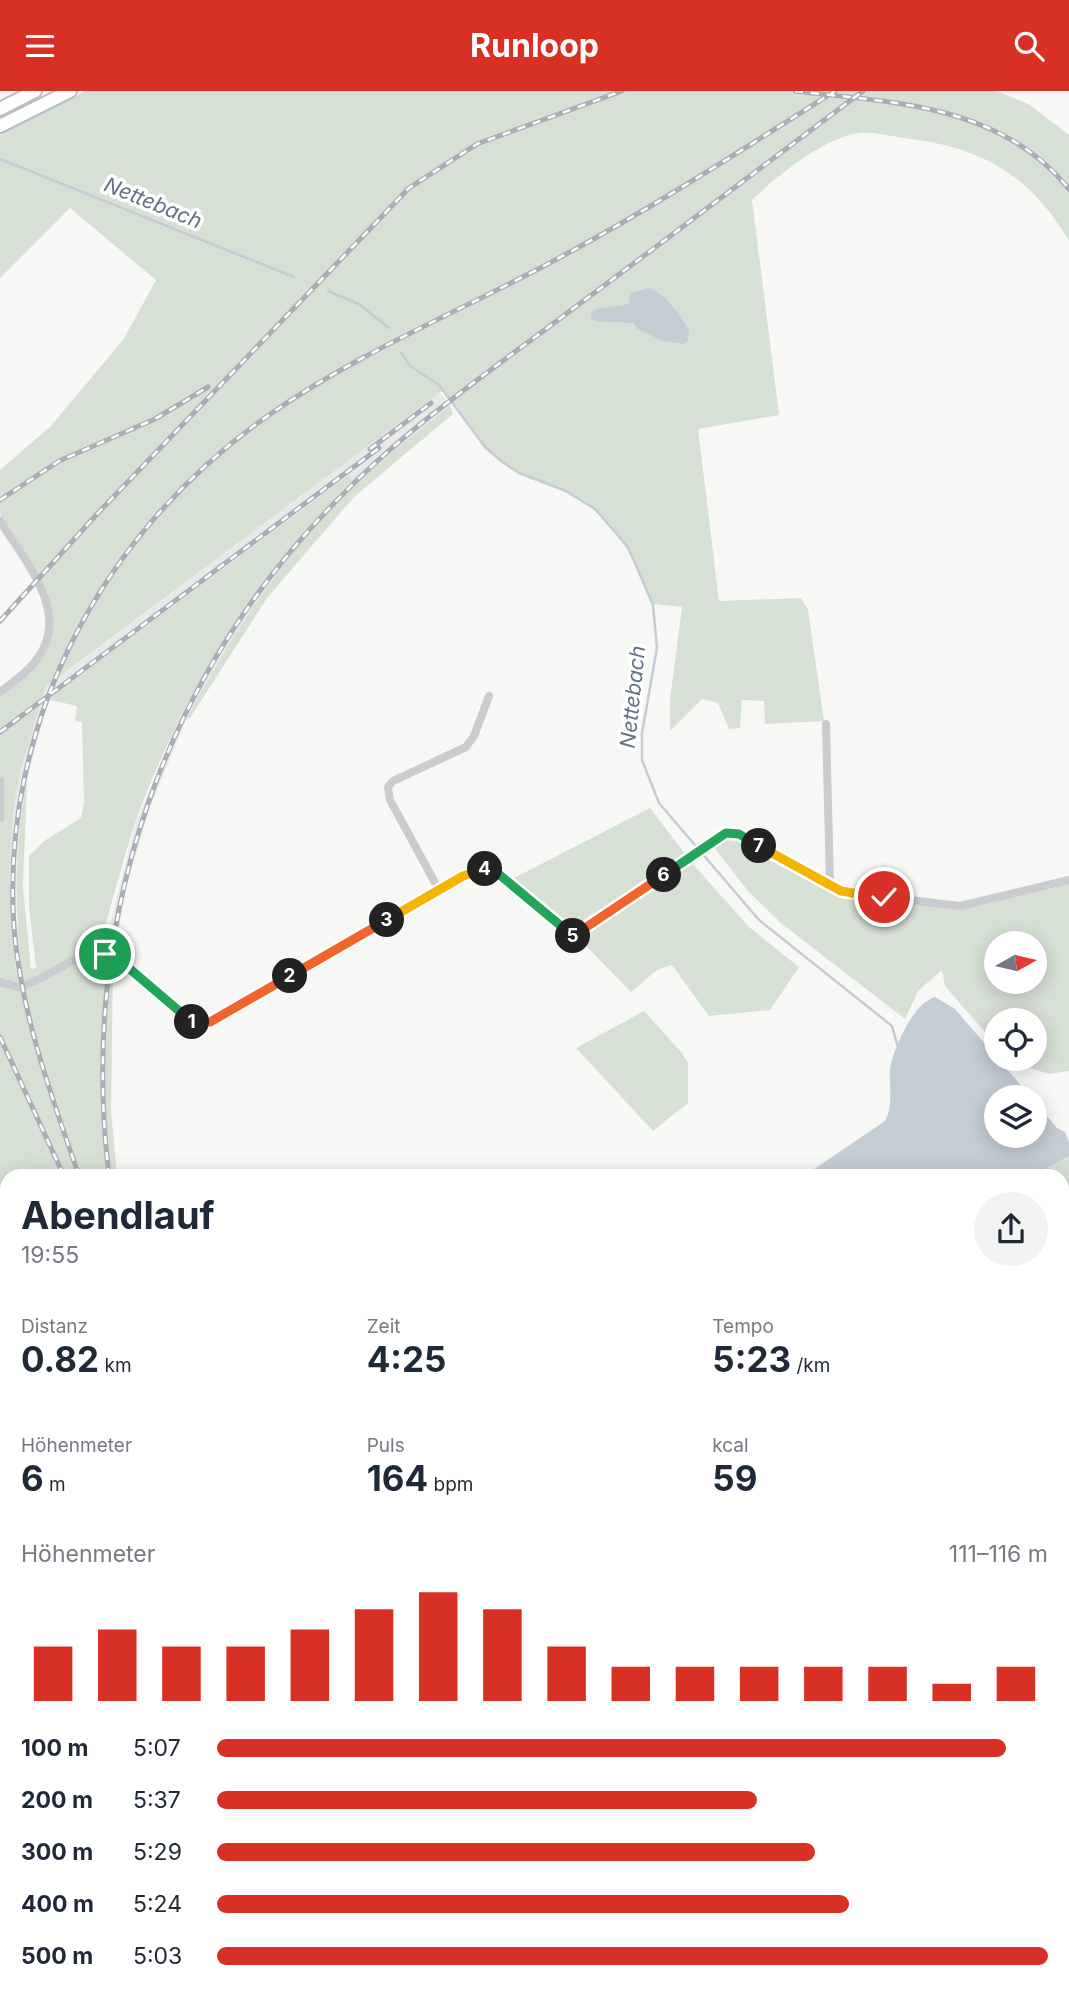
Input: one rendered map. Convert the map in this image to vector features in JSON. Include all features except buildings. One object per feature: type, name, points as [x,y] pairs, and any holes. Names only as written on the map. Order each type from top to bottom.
[{"type":"main road","points":[[0,109],[36,91]]},
{"type":"main road","points":[[0,126],[70,91]]},
{"type":"street","points":[[0,521],[44,595],[51,626],[46,646],[36,661],[0,692]]},
{"type":"street","points":[[439,890],[390,800],[388,787],[393,781],[466,747],[474,736],[489,696]]},
{"type":"street","points":[[825,725],[830,885]]},
{"type":"street","points":[[0,781],[0,818]]},
{"type":"street","points":[[2,984],[19,987],[33,983],[79,958],[105,954],[124,964],[182,1015],[200,1025],[210,1022],[472,871],[495,871],[575,938],[726,833],[739,834],[830,885],[850,893],[960,906],[1069,880]]},
{"type":"shaded area","points":[[85,91],[997,91],[1030,105],[1069,135],[1069,241],[1037,198],[1000,167],[956,148],[876,134],[860,133],[831,142],[788,169],[752,200],[779,415],[698,429],[719,601],[801,598],[808,610],[824,721],[765,724],[764,701],[742,700],[740,728],[729,729],[718,703],[702,699],[670,731],[670,700],[682,607],[653,604],[629,553],[608,524],[580,500],[515,470],[500,460],[477,436],[443,390],[46,686],[21,769],[14,805],[9,876],[16,970],[22,969],[17,921],[17,874],[27,780],[23,886],[31,969],[36,968],[29,907],[29,856],[44,841],[81,818],[84,803],[82,722],[75,721],[77,706],[50,700],[47,707],[48,699],[349,475],[352,481],[284,556],[226,637],[176,725],[137,818],[101,941],[101,961],[113,964],[111,1111],[116,1169],[0,1169],[0,692],[39,656],[48,640],[52,625],[50,609],[43,591],[0,513],[0,470],[50,427],[123,340],[156,280],[70,208],[0,278],[0,135]]},
{"type":"shaded area","points":[[648,288],[660,294],[677,312],[689,330],[688,341],[683,344],[663,341],[637,329],[634,323],[596,321],[591,318],[591,313],[597,309],[629,304],[631,293]]},
{"type":"shaded area","points":[[440,392],[450,406],[360,481],[332,509],[268,586],[222,655],[187,718],[150,807],[127,884],[115,950],[104,948],[137,819],[195,689],[239,615],[270,573],[352,481],[349,476],[48,699],[27,780],[18,850],[16,916],[24,981],[15,970],[10,925],[9,876],[14,805],[21,769],[46,686]]},
{"type":"shaded area","points":[[450,406],[453,414],[354,497],[267,598],[190,718],[187,718],[223,654],[263,592],[308,534],[359,481]]},
{"type":"shaded area","points":[[650,808],[692,863],[749,927],[799,967],[770,1010],[709,1016],[672,965],[657,970],[631,992],[586,946],[586,937],[514,878]]},
{"type":"shaded area","points":[[739,834],[841,891],[946,905],[1069,880],[1069,1071],[1049,1074],[1040,1071],[1047,1071],[1047,1008],[984,1008],[984,1031],[945,986],[942,970],[918,991],[905,1019],[782,924],[749,892],[712,845],[715,839]]},
{"type":"shaded area","points":[[935,997],[955,1009],[984,1043],[984,1071],[1009,1071],[1021,1085],[984,1085],[984,1148],[1047,1148],[1047,1116],[1057,1128],[1065,1132],[1069,1142],[1069,1156],[1046,1169],[814,1169],[885,1121],[890,1107],[891,1063],[907,1024],[920,1007]]},
{"type":"shaded area","points":[[644,1011],[688,1063],[688,1103],[653,1131],[576,1048]]},
{"type":"shaded area","points":[[1069,1156],[1069,1169],[1046,1169]]},
{"type":"waterway","name":"Nettebach","points":[[0,159],[294,277]]},
{"type":"waterway","name":"Nettebach","points":[[328,291],[359,304],[389,328]]},
{"type":"waterway","name":"Nettebach","points":[[401,353],[410,366],[439,385],[485,447],[501,461],[519,473],[566,491],[595,509],[628,547],[653,605],[657,648],[642,733],[642,760],[659,803],[759,920],[892,1026],[899,1051]]},
{"type":"railway","points":[[0,621],[98,513],[409,188],[477,144],[622,91]]},
{"type":"railway","points":[[795,91],[907,105],[978,124],[1011,140],[1042,161],[1069,189]]},
{"type":"railway","points":[[77,1169],[39,1053],[23,991],[14,927],[14,851],[25,777],[45,705],[74,637],[112,573],[158,515],[210,462],[269,415],[368,355],[617,226],[835,91]]},
{"type":"railway","points":[[109,1169],[103,1080],[107,986],[123,893],[148,804],[184,718],[229,636],[284,559],[349,488],[398,443],[477,380],[863,91]]},
{"type":"railway","points":[[0,500],[59,461],[155,419],[208,387]]},
{"type":"railway","points":[[370,449],[431,403]]},
{"type":"railway","points":[[0,732],[379,448]]},
{"type":"railway","points":[[0,1037],[61,1169]]},
{"type":"route","points":[[105,954],[124,964],[182,1015],[200,1025],[210,1022],[472,871],[495,871],[575,938],[718,836],[726,833],[739,834],[841,891],[884,897]]}]
